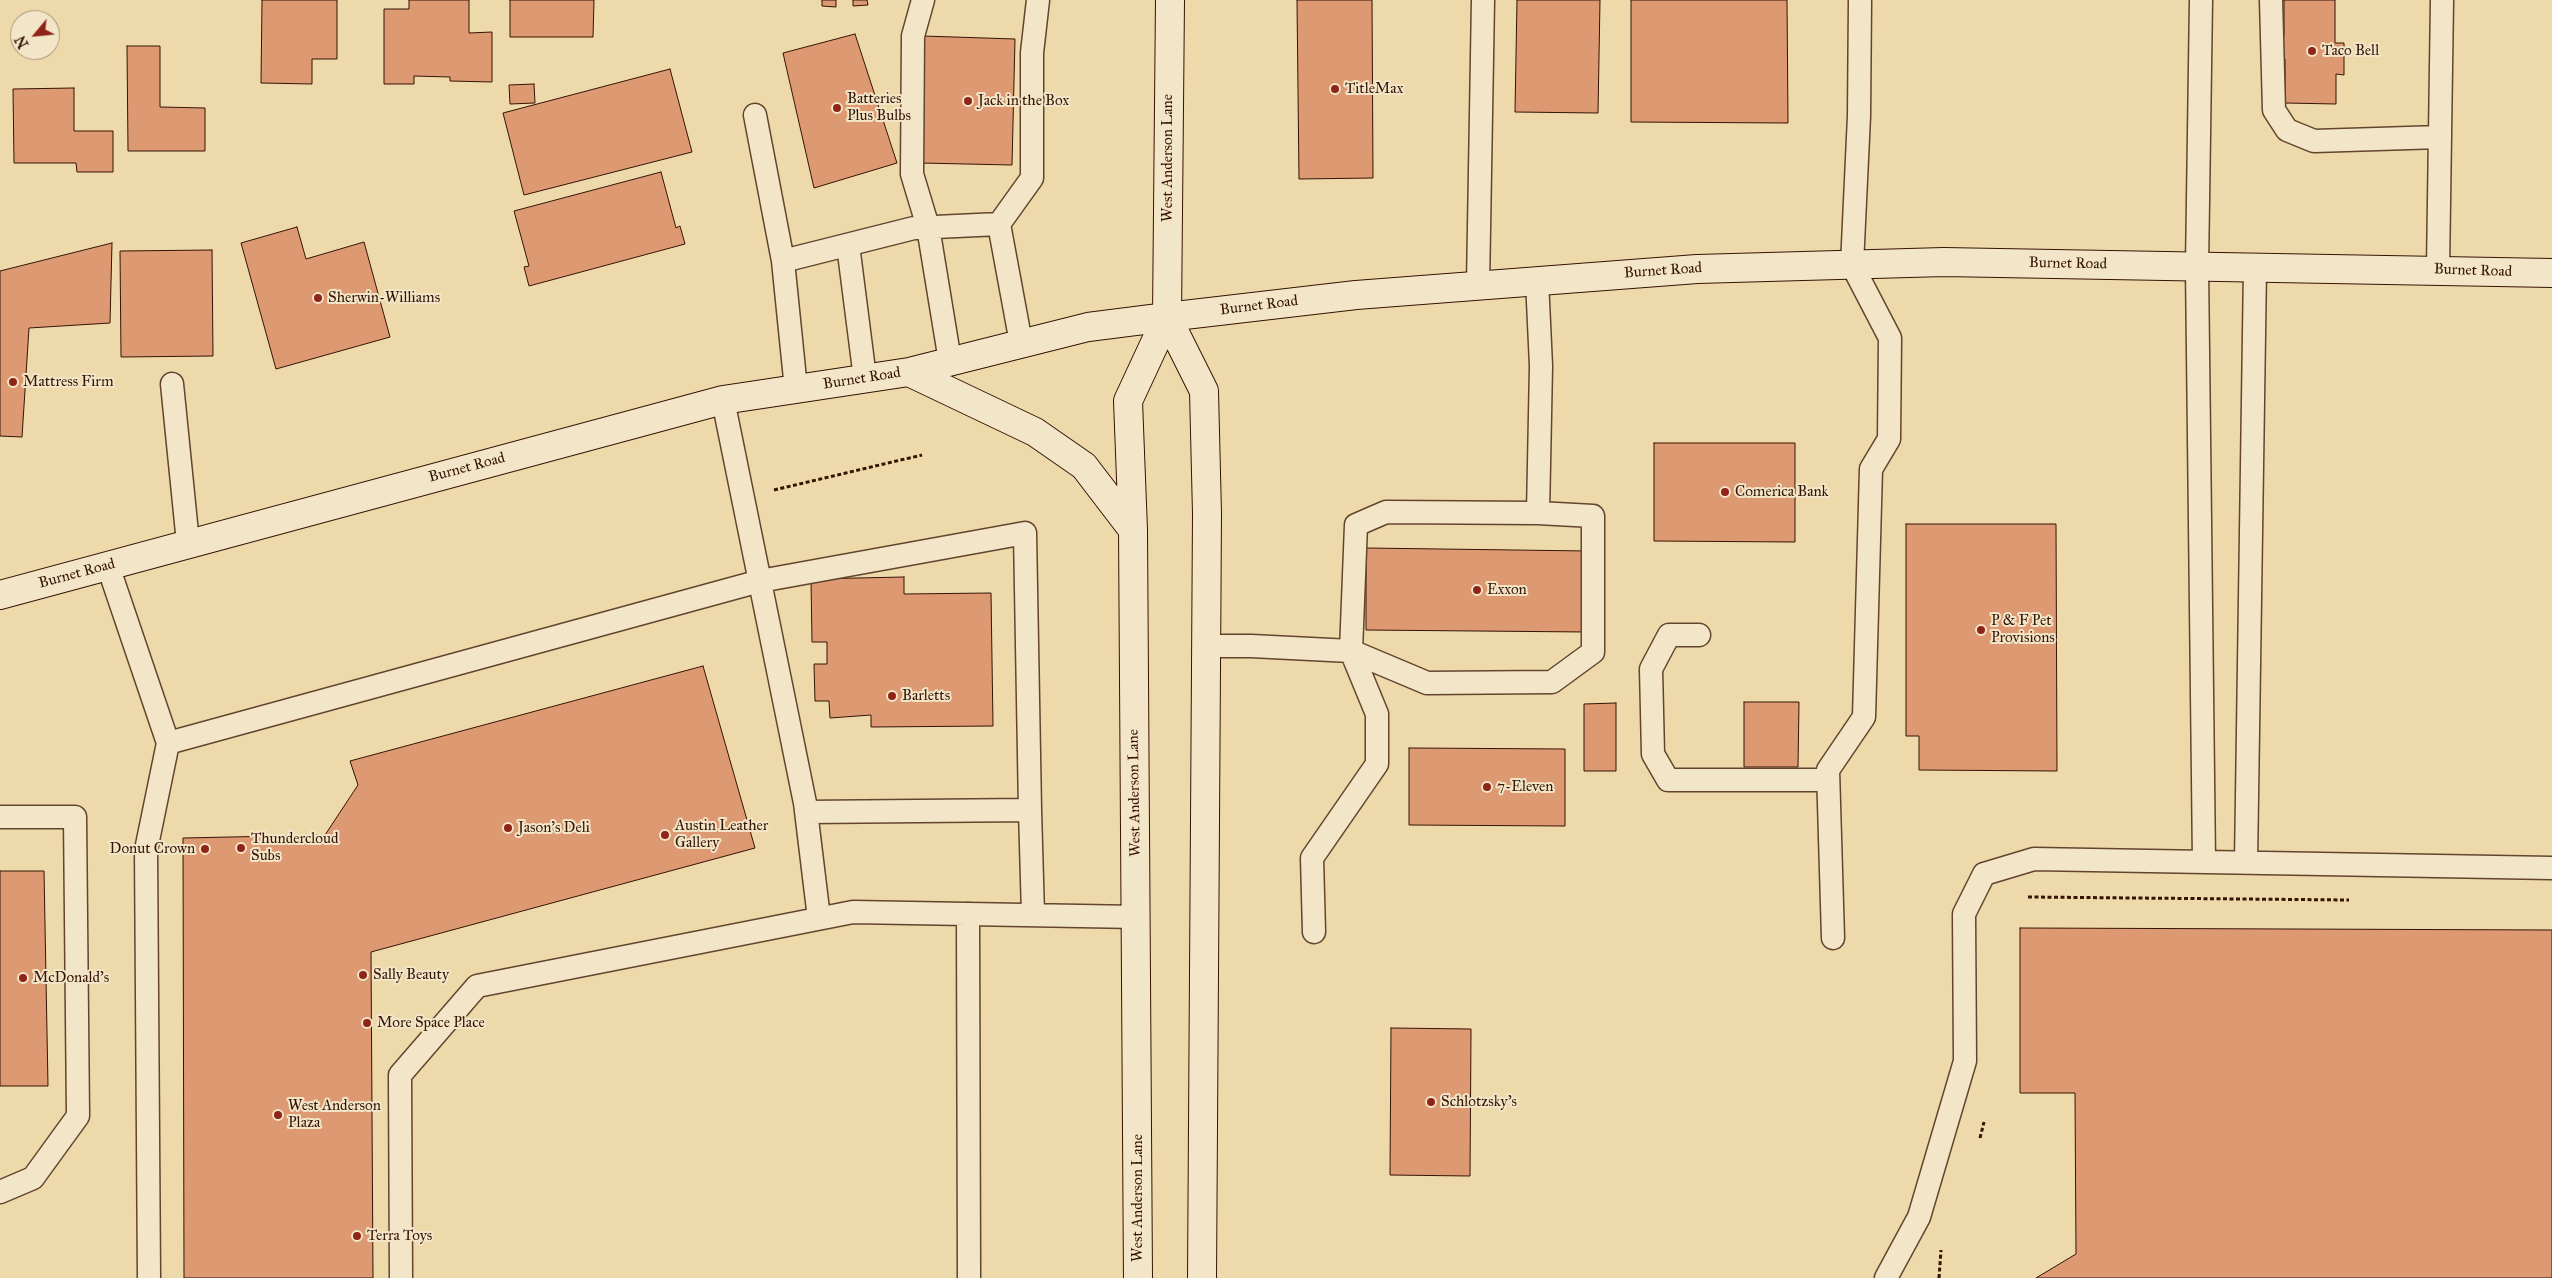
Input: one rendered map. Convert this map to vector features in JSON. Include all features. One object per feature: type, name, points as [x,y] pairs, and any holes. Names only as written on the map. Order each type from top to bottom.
[{"type":"main road","name":"West Anderson Lane","points":[[1138,1278],[1133,530],[1128,401],[1167,316],[1170,0]]},
{"type":"main road","name":"Burnet Road","points":[[0,595],[723,400],[909,372],[1088,327],[1167,316],[1346,296],[1696,269],[1944,262],[2552,273]]},
{"type":"main road","name":"West Anderson Lane","points":[[1167,316],[1204,391],[1207,514],[1202,1278]]},
{"type":"main road","points":[[909,372],[1035,432],[1076,460],[1084,466],[1133,530]]},
{"type":"lane","points":[[923,0],[913,36],[912,174],[928,227],[950,361]]},
{"type":"lane","points":[[1021,343],[998,224],[1032,178],[1032,53],[1038,0]]},
{"type":"lane","points":[[1478,285],[1483,0]]},
{"type":"lane","points":[[1833,938],[1828,770],[1864,716],[1871,469],[1889,439],[1890,338],[1852,265],[1859,116],[1860,0]]},
{"type":"lane","points":[[2201,0],[2197,267],[2204,862]]},
{"type":"lane","points":[[2271,0],[2274,110],[2287,130],[2314,141],[2440,137]]},
{"type":"lane","points":[[2438,270],[2442,0]]},
{"type":"lane","points":[[755,115],[783,261],[796,389]]},
{"type":"lane","points":[[783,261],[914,228],[998,224]]},
{"type":"lane","points":[[848,245],[865,378]]},
{"type":"lane","points":[[2246,862],[2255,268]]},
{"type":"lane","points":[[1537,280],[1541,366],[1538,513]]},
{"type":"lane","points":[[172,384],[188,543]]},
{"type":"lane","points":[[723,400],[807,812],[819,918]]},
{"type":"lane","points":[[1206,646],[1251,646],[1351,651],[1426,683],[1552,682],[1567,673],[1593,652],[1593,516],[1538,513],[1386,512],[1356,525],[1351,651],[1377,714],[1377,764],[1312,858],[1314,932]]},
{"type":"lane","points":[[168,743],[760,581],[1025,533],[1033,915]]},
{"type":"lane","points":[[108,566],[168,743],[146,850],[149,1278]]},
{"type":"lane","points":[[1699,635],[1669,635],[1651,669],[1653,754],[1668,780],[1828,780]]},
{"type":"lane","points":[[807,812],[1030,810]]},
{"type":"lane","points":[[0,817],[75,817],[78,1116],[33,1178],[0,1192]]},
{"type":"lane","points":[[1886,1278],[1919,1217],[1966,1061],[1964,914],[1984,874],[2034,859],[2552,868]]},
{"type":"lane","points":[[401,1278],[400,1076],[477,986],[853,912],[1136,917]]},
{"type":"lane","points":[[968,914],[969,1278]]},
{"type":"path","points":[[743,497],[922,455]]},
{"type":"path","points":[[2018,897],[2358,900]]},
{"type":"path","points":[[1978,1143],[1984,1117]]},
{"type":"path","points":[[1939,1278],[1943,1243]]},
{"type":"building","points":[[262,0],[337,0],[337,59],[312,59],[312,84],[261,83]]},
{"type":"building","points":[[409,0],[469,0],[469,33],[492,32],[492,82],[450,81],[450,77],[414,76],[414,84],[384,84],[384,9],[409,9]]},
{"type":"building","points":[[510,0],[594,0],[593,37],[510,37]]},
{"type":"building","points":[[822,0],[836,0],[836,7],[822,6]]},
{"type":"building","points":[[853,0],[867,0],[868,5],[853,6]]},
{"type":"building","name":"TitleMax","points":[[1297,0],[1372,0],[1373,178],[1299,179]]},
{"type":"building","points":[[1517,0],[1600,0],[1598,113],[1515,112]]},
{"type":"building","points":[[1631,0],[1787,0],[1788,123],[1631,122]]},
{"type":"building","name":"Taco Bell","points":[[2284,0],[2335,0],[2335,43],[2344,43],[2344,75],[2336,74],[2336,104],[2285,103],[2285,59],[2281,59],[2281,36],[2284,36]]},
{"type":"building","name":"Batteries Plus Bulbs","points":[[855,34],[897,163],[814,188],[783,53]]},
{"type":"building","name":"Jack in the Box","points":[[923,36],[1015,39],[1012,165],[920,163]]},
{"type":"building","points":[[127,46],[160,46],[160,107],[205,108],[205,151],[128,151]]},
{"type":"building","points":[[670,69],[692,152],[524,195],[503,113]]},
{"type":"building","points":[[534,84],[535,103],[510,104],[509,85]]},
{"type":"building","points":[[74,88],[74,131],[113,131],[113,172],[77,172],[76,163],[14,163],[13,89]]},
{"type":"building","points":[[661,172],[676,228],[680,226],[685,244],[529,286],[524,267],[529,266],[514,211]]},
{"type":"building","name":"Sherwin-Williams","points":[[297,227],[306,259],[364,242],[390,337],[276,369],[241,243]]},
{"type":"building","name":"Mattress Firm","points":[[112,243],[110,323],[29,328],[22,437],[0,436],[0,271]]},
{"type":"building","points":[[212,250],[213,356],[121,357],[120,251]]},
{"type":"building","name":"Comerica Bank","points":[[1654,443],[1795,443],[1795,542],[1654,541]]},
{"type":"building","name":"P & F Pet Provisions","points":[[1906,524],[2056,524],[2057,771],[1919,770],[1919,736],[1906,736]]},
{"type":"building","name":"Exxon","points":[[1366,548],[1588,551],[1587,632],[1366,630]]},
{"type":"building","points":[[904,577],[904,594],[991,593],[993,726],[871,727],[871,715],[830,718],[829,701],[815,701],[814,664],[827,664],[827,642],[812,642],[811,579]]},
{"type":"building","name":"West Anderson Plaza","points":[[703,666],[755,848],[371,952],[373,1278],[184,1278],[183,838],[325,835],[358,785],[350,761]]},
{"type":"building","points":[[1744,702],[1799,702],[1798,767],[1744,767]]},
{"type":"building","points":[[1616,703],[1616,771],[1584,771],[1584,704]]},
{"type":"building","name":"7-Eleven","points":[[1409,748],[1565,749],[1565,826],[1409,825]]},
{"type":"building","name":"McDonald's","points":[[0,871],[44,871],[48,1086],[0,1086]]},
{"type":"building","points":[[2020,928],[2552,930],[2552,1278],[2036,1278],[2076,1254],[2075,1093],[2020,1093]]},
{"type":"building","name":"Schlotzsky's","points":[[1391,1028],[1471,1029],[1470,1176],[1390,1175]]},
{"type":"place","name":"Taco Bell","points":[[2312,51]]},
{"type":"place","name":"TitleMax","points":[[1335,89]]},
{"type":"place","name":"Jack in the Box","points":[[968,101]]},
{"type":"place","name":"Batteries Plus Bulbs","points":[[837,108]]},
{"type":"place","name":"Sherwin-Williams","points":[[318,298]]},
{"type":"place","name":"Mattress Firm","points":[[13,382]]},
{"type":"place","name":"Comerica Bank","points":[[1725,492]]},
{"type":"place","name":"Exxon","points":[[1477,590]]},
{"type":"place","name":"P & F Pet Provisions","points":[[1981,630]]},
{"type":"place","name":"Barletts","points":[[892,696]]},
{"type":"place","name":"7-Eleven","points":[[1487,787]]},
{"type":"place","name":"Jason's Deli","points":[[508,828]]},
{"type":"place","name":"Austin Leather Gallery","points":[[665,835]]},
{"type":"place","name":"Thundercloud Subs","points":[[241,848]]},
{"type":"place","name":"Donut Crown","points":[[205,849]]},
{"type":"place","name":"Sally Beauty","points":[[363,975]]},
{"type":"place","name":"McDonald's","points":[[23,978]]},
{"type":"place","name":"More Space Place","points":[[367,1023]]},
{"type":"place","name":"Schlotzsky's","points":[[1431,1102]]},
{"type":"place","name":"West Anderson Plaza","points":[[278,1115]]},
{"type":"place","name":"Terra Toys","points":[[357,1236]]}]
